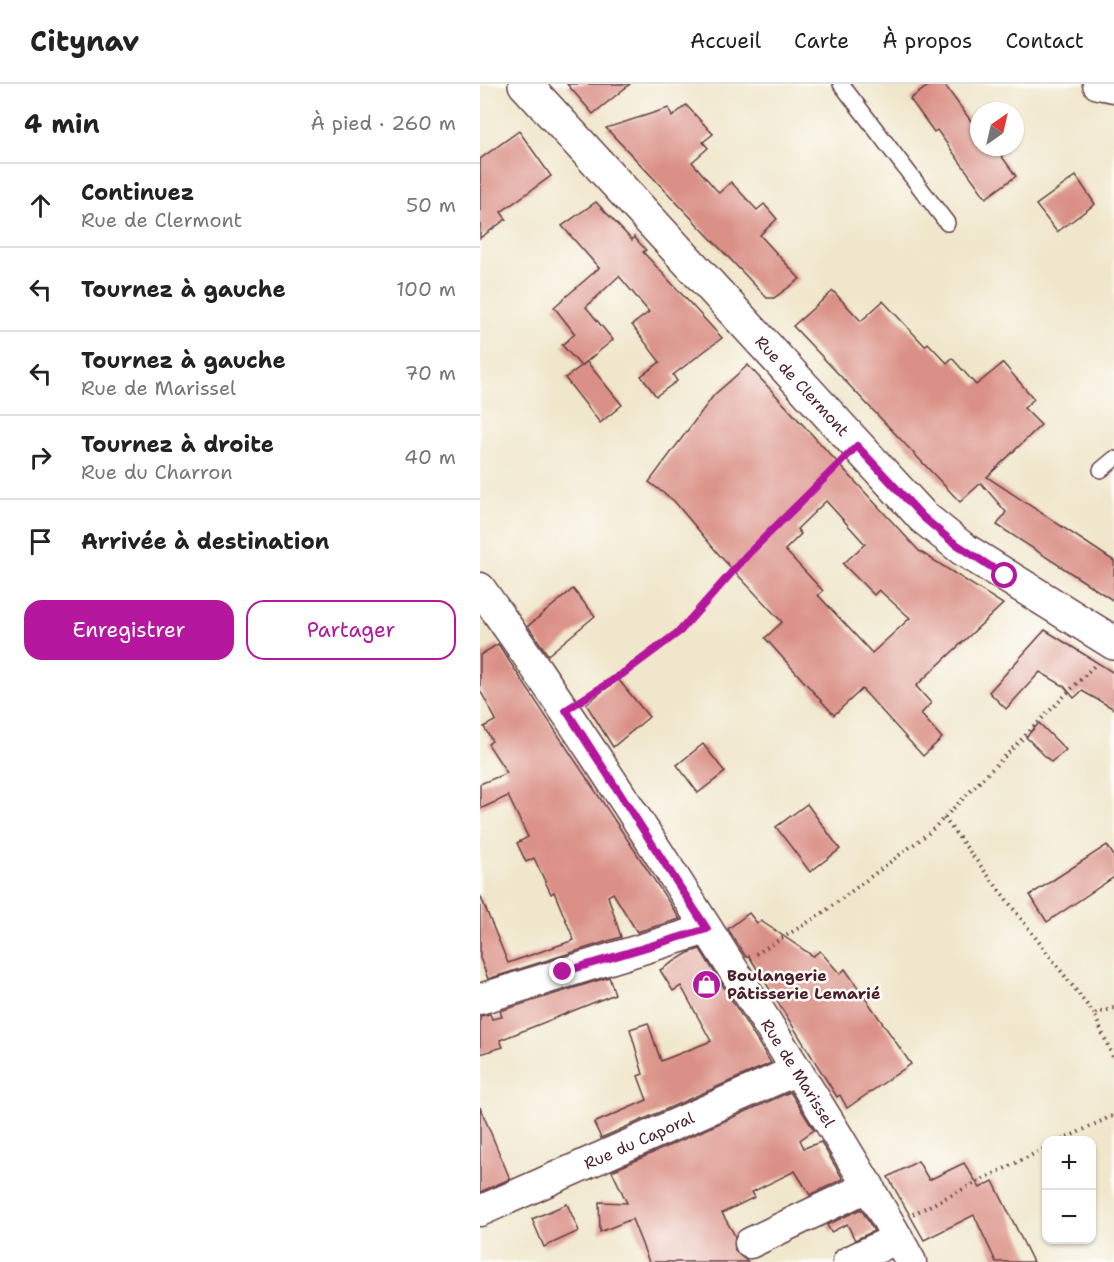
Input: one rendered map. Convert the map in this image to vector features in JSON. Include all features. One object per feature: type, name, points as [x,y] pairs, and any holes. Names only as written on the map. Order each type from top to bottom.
[{"type":"main road","name":"Rue de Clermont","points":[[525,84],[936,529],[1108,650]]},
{"type":"street","points":[[1098,84],[1114,87]]},
{"type":"street","name":"Rue de Marissel","points":[[480,588],[566,710],[733,969],[869,1186],[900,1242]]},
{"type":"street","points":[[480,999],[707,929]]},
{"type":"street","name":"Rue du Caporal","points":[[480,1212],[797,1070]]},
{"type":"street","points":[[750,1243],[869,1186]]},
{"type":"street","points":[[848,1262],[900,1242]]},
{"type":"lane","points":[[841,84],[947,223]]},
{"type":"lane","points":[[1101,470],[1114,459]]},
{"type":"path","points":[[566,710],[621,675],[680,631],[748,554],[857,446]]},
{"type":"path","points":[[733,969],[820,915],[930,832],[1108,650]]},
{"type":"path","points":[[944,818],[1094,1014],[1114,1059]]},
{"type":"path","points":[[1094,1014],[1114,1008]]},
{"type":"path","points":[[1070,1136],[1114,1115]]},
{"type":"path","points":[[900,1242],[1042,1151]]},
{"type":"building","points":[[567,84],[630,84],[593,114]]},
{"type":"building","points":[[931,84],[944,84],[970,120],[970,156],[1002,156],[1016,176],[986,198],[937,130],[934,132],[910,99]]},
{"type":"building","points":[[686,105],[713,134],[703,142],[708,148],[692,162],[719,193],[731,182],[757,210],[764,204],[777,219],[760,235],[800,279],[774,298],[767,298],[606,128],[669,108],[672,117]]},
{"type":"building","points":[[519,131],[551,176],[501,212],[506,219],[480,238],[480,159]]},
{"type":"building","points":[[1076,176],[1095,204],[1057,232],[1036,205]]},
{"type":"building","points":[[596,202],[632,240],[634,237],[646,250],[643,252],[722,338],[673,375],[677,381],[656,396],[641,376],[660,362],[632,325],[649,312],[619,276],[586,307],[613,340],[581,366],[562,345],[575,334],[554,307],[599,268],[562,226]]},
{"type":"building","points":[[833,291],[861,321],[883,301],[925,346],[928,343],[947,363],[952,358],[976,385],[1003,363],[1034,399],[1024,408],[1041,425],[987,477],[1114,561],[1114,601],[997,525],[1006,512],[981,483],[960,502],[793,326]]},
{"type":"building","points":[[587,362],[622,405],[600,423],[565,378]]},
{"type":"building","points":[[748,365],[919,551],[1003,604],[916,686],[931,703],[921,714],[942,738],[923,756],[862,689],[834,715],[765,638],[782,622],[721,557],[674,501],[649,482],[714,395]],"holes":[[[826,501],[865,544],[843,564],[874,595],[879,590],[910,618],[872,653],[818,595],[823,591],[785,550],[801,534],[797,529]]]},
{"type":"building","points":[[573,589],[595,616],[548,655],[528,626]]},
{"type":"building","points":[[1045,630],[1114,673],[1114,709],[1082,691],[1074,698],[1064,686],[1040,672],[1006,709],[989,692]]},
{"type":"building","points":[[498,644],[680,919],[637,932],[613,893],[608,896],[621,937],[488,979],[480,958],[480,895],[508,963],[574,940],[554,892],[551,894],[534,858],[526,862],[517,843],[528,837],[508,796],[480,809],[480,784],[507,773],[488,744],[492,741],[484,727],[496,720],[480,690],[480,655]]},
{"type":"building","points":[[618,679],[649,717],[613,747],[586,704]]},
{"type":"building","points":[[1039,723],[1066,750],[1051,762],[1026,737]]},
{"type":"building","points":[[703,744],[725,772],[698,793],[677,765]]},
{"type":"building","points":[[807,804],[840,849],[810,872],[776,827]]},
{"type":"building","points":[[1107,845],[1114,856],[1114,877],[1047,922],[1030,895]]},
{"type":"building","points":[[749,913],[757,923],[761,921],[813,956],[820,951],[840,974],[845,969],[911,1064],[847,1108],[840,1095],[837,1097],[749,956],[746,957],[728,929]]},
{"type":"building","points":[[700,949],[771,1063],[601,1138],[594,1123],[647,1100],[638,1076],[643,1074],[630,1029],[648,1023],[661,1061],[711,1041],[681,986],[673,991],[660,970],[688,953]]},
{"type":"building","points":[[609,977],[615,994],[500,1040],[503,1047],[480,1054],[480,1016],[490,1014],[492,1019],[502,1017],[500,1011]]},
{"type":"building","points":[[790,1092],[814,1130],[800,1140],[804,1148],[821,1142],[843,1179],[810,1195],[795,1171],[752,1192],[755,1197],[722,1213],[735,1236],[735,1251],[748,1262],[649,1262],[632,1219],[600,1232],[599,1202],[627,1203],[612,1171]]},
{"type":"building","points":[[480,1107],[510,1179],[480,1192]]},
{"type":"building","points":[[918,1161],[929,1180],[964,1163],[980,1188],[993,1181],[1033,1262],[996,1262],[974,1215],[924,1240],[888,1177]]},
{"type":"building","points":[[567,1204],[579,1231],[544,1247],[532,1219]]},
{"type":"building","points":[[861,1209],[874,1231],[855,1240],[847,1224],[831,1232],[827,1225]]},
{"type":"place","name":"Boulangerie Pâtisserie Lemarié","points":[[706,984]]},
{"type":"route","points":[[563,972],[707,929],[566,710],[621,675],[680,631],[748,554],[857,446],[936,529],[1005,576]]}]
